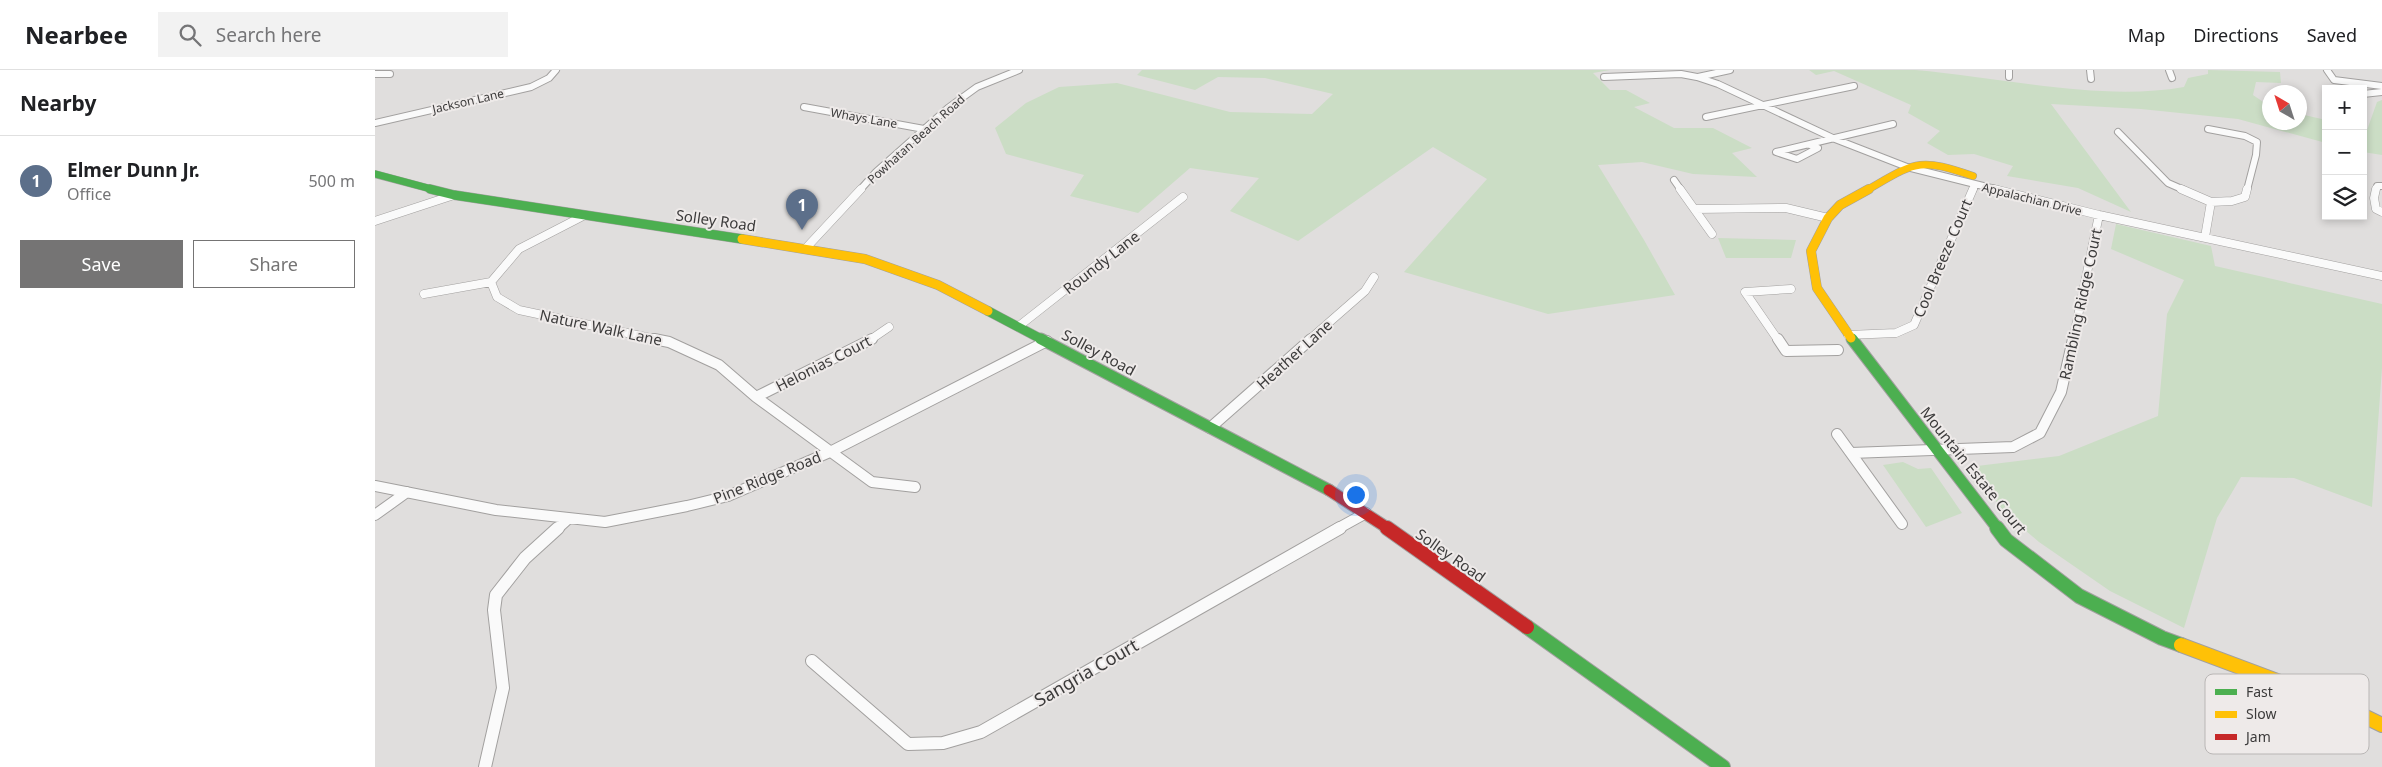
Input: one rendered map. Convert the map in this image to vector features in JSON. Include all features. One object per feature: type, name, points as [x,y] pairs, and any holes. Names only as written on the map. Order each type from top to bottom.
[{"type":"main road","points":[[1907,167],[1925,162],[1941,165],[1974,181]]},
{"type":"main road","name":"Mountain Estate Court","points":[[1907,167],[1840,205],[1828,218],[1811,251],[1817,288],[1847,335],[1938,449],[2006,540],[2079,596],[2162,638],[2259,674]]},
{"type":"main road","name":"Solley Road","points":[[375,174],[454,195],[583,216],[805,248],[892,267],[938,285],[1314,480],[1366,513],[1723,767]]},
{"type":"main road","name":"Mountain Estate Court","points":[[2369,719],[2382,725]]},
{"type":"street","name":"Jackson Lane","points":[[375,124],[531,87],[549,78],[556,70]]},
{"type":"street","name":"Powhatan Beach Road","points":[[805,248],[876,172],[968,92],[986,82],[1019,70]]},
{"type":"street","points":[[1697,77],[1730,70]]},
{"type":"street","points":[[2089,70],[2091,79]]},
{"type":"street","points":[[2169,70],[2172,78]]},
{"type":"street","points":[[2327,70],[2334,80],[2382,86]]},
{"type":"street","points":[[375,74],[390,74]]},
{"type":"street","points":[[1604,77],[1681,74],[1697,77],[1718,84],[1835,139],[1907,167]]},
{"type":"street","points":[[1706,118],[1854,86]]},
{"type":"street","points":[[2367,94],[2382,92]]},
{"type":"street","name":"Whays Lane","points":[[805,107],[924,129]]},
{"type":"street","points":[[1810,144],[1818,148],[1797,159],[1775,152],[1893,124]]},
{"type":"street","points":[[2118,132],[2167,182],[2211,202],[2233,201],[2245,197],[2256,155],[2257,142],[2245,136],[2208,129]]},
{"type":"street","points":[[1674,180],[1712,234]]},
{"type":"street","name":"Appalachian Drive","points":[[1974,181],[2099,215],[2382,276]]},
{"type":"street","name":"Cool Breeze Court","points":[[1847,335],[1896,333],[1914,325],[1974,181]]},
{"type":"street","points":[[2382,186],[2377,186],[2374,198],[2376,209],[2382,212]]},
{"type":"street","points":[[375,221],[454,195]]},
{"type":"street","name":"Roundy Lane","points":[[1019,326],[1183,197]]},
{"type":"street","points":[[2205,237],[2211,202]]},
{"type":"street","points":[[1695,209],[1786,208],[1828,218]]},
{"type":"street","name":"Rambling Ridge Court","points":[[1851,453],[2013,447],[2040,433],[2061,392],[2099,215]]},
{"type":"street","points":[[424,294],[491,282],[519,249],[583,216]]},
{"type":"street","name":"Heather Lane","points":[[1211,428],[1365,291],[1374,277]]},
{"type":"street","name":"Nature Walk Lane","points":[[491,282],[497,297],[519,310],[669,342],[719,365],[756,397],[872,482],[915,487]]},
{"type":"street","points":[[1791,289],[1745,292],[1785,351],[1838,350]]},
{"type":"street","name":"Helonias Court","points":[[756,397],[869,341],[889,328]]},
{"type":"street","name":"Pine Ridge Road","points":[[375,486],[496,510],[605,522],[687,506],[728,496],[830,452],[1047,341]]},
{"type":"street","points":[[1837,434],[1902,524]]},
{"type":"street","points":[[375,515],[407,492]]},
{"type":"street","name":"Sangria Court","points":[[812,661],[908,744],[943,744],[981,732],[1366,513]]},
{"type":"street","points":[[485,767],[503,688],[499,640],[493,610],[496,595],[525,558],[568,519]]},
{"type":"green space","points":[[1142,70],[1610,70],[1593,73],[1610,90],[1626,90],[1650,103],[1634,107],[1674,128],[1713,128],[1752,148],[1732,153],[1757,177],[1693,174],[1642,162],[1598,165],[1675,295],[1548,314],[1404,272],[1487,179],[1433,147],[1298,241],[1230,211],[1259,178],[1190,168],[1138,213],[1070,196],[1084,175],[1006,154],[995,128],[1026,103],[1059,87],[1117,83],[1230,112],[1312,114],[1333,94],[1265,78],[1218,77],[1195,90],[1137,75]]},
{"type":"green space","points":[[1809,70],[1915,70],[2050,87],[2118,92],[2152,91],[2184,87],[2188,78],[2208,74],[2208,70],[2280,72],[2281,83],[2256,82],[2253,95],[2262,101],[2262,126],[2238,119],[2141,109],[2051,104],[2131,212],[2078,188],[2007,176],[2013,166],[1974,154],[1948,155],[1927,143],[1940,131],[1908,113],[1911,105],[1834,71],[1816,75]]},
{"type":"green space","points":[[2382,100],[2382,155],[2367,153],[2367,130],[2377,102]]},
{"type":"green space","points":[[2307,116],[2322,119],[2322,142],[2278,130],[2307,130]]},
{"type":"green space","points":[[2116,224],[2211,246],[2215,266],[2382,304],[2382,368],[2372,507],[2294,478],[2241,477],[2217,518],[2184,628],[2110,591],[2039,542],[2005,513],[1969,467],[2059,456],[2158,416],[2167,314],[2184,280],[2111,249]]},
{"type":"green space","points":[[1718,238],[1796,240],[1791,258],[1726,258]]},
{"type":"green space","points":[[1903,462],[1918,469],[1931,468],[1962,513],[1926,527],[1883,465]]},
{"type":"traffic: fast","points":[[375,174],[454,195],[742,239]]},
{"type":"traffic: fast","points":[[988,311],[1329,490]]},
{"type":"traffic: fast","points":[[1851,338],[2006,540],[2079,596],[2162,638],[2181,645]]},
{"type":"traffic: fast","points":[[1527,627],[1723,767]]},
{"type":"traffic: slow","points":[[1851,338],[1817,288],[1811,251],[1828,218],[1840,205],[1907,167],[1925,163],[1941,165],[1973,176]]},
{"type":"traffic: slow","points":[[742,239],[865,259],[938,285],[988,311]]},
{"type":"traffic: slow","points":[[2181,645],[2259,674]]},
{"type":"traffic: slow","points":[[2369,719],[2382,725]]},
{"type":"traffic: jam","points":[[1329,490],[1366,513],[1527,627]]},
{"type":"place","name":"Elmer Dunn Jr.","points":[[802,230]]}]
